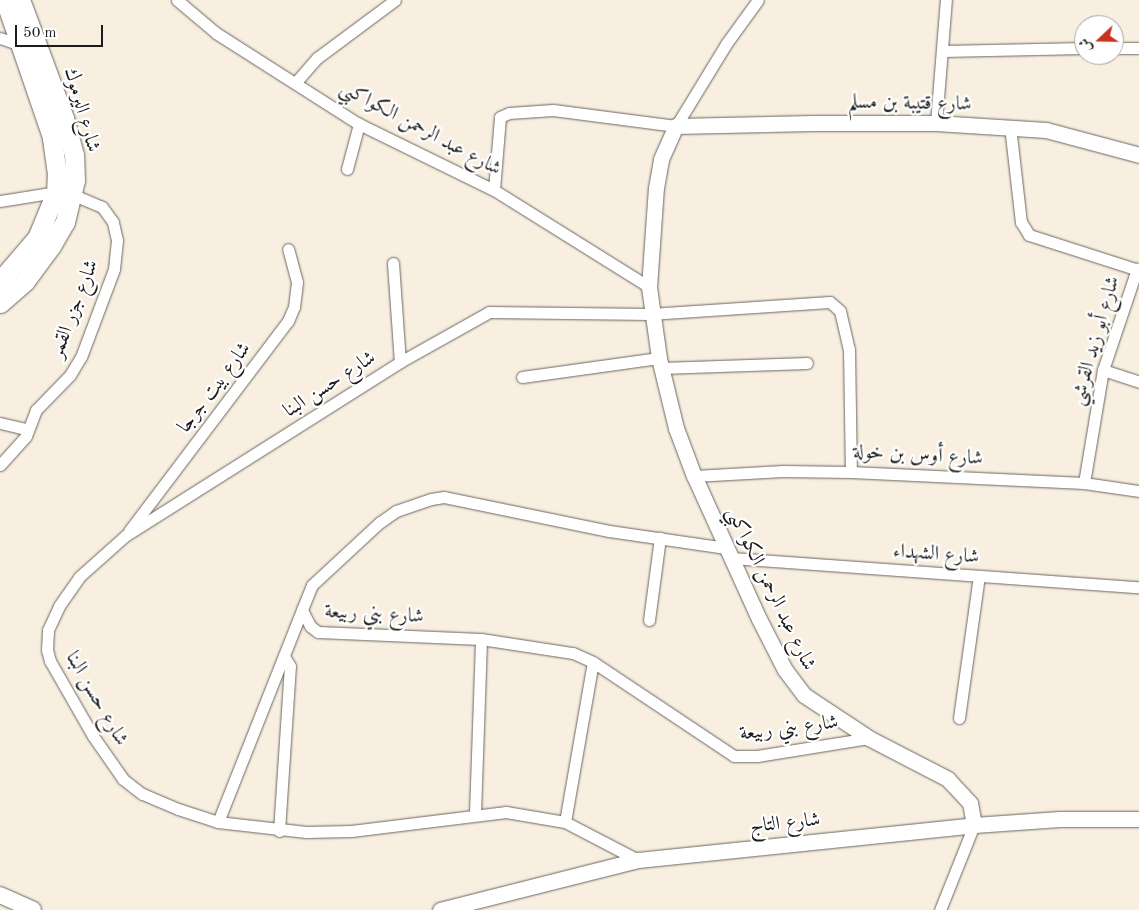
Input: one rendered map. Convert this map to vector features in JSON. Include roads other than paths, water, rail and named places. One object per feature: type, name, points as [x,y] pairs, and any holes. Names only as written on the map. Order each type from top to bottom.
[{"type":"highway","name":"شارع اليرموك","points":[[0,303],[25,281],[52,246],[65,222],[64,193],[52,137],[5,0]]},
{"type":"highway","name":"شارع اليرموك","points":[[0,281],[37,238],[64,193],[75,169],[69,133],[20,0]]},
{"type":"main road","points":[[0,895],[33,910]]},
{"type":"street","name":"شارع عبد الرحمن الكواكبي","points":[[177,0],[209,28],[359,124],[494,190],[649,288]]},
{"type":"street","points":[[296,82],[317,58],[395,0]]},
{"type":"street","points":[[494,190],[498,122],[504,114],[554,110],[676,126],[722,51],[758,0]]},
{"type":"street","points":[[936,123],[946,0]]},
{"type":"street","points":[[0,38],[20,45]]},
{"type":"street","points":[[943,51],[1074,48]]},
{"type":"street","points":[[1124,48],[1139,48]]},
{"type":"street","name":"شارع قتيبة بن مسلم","points":[[676,126],[936,123],[1010,126],[1082,137],[1139,155]]},
{"type":"street","points":[[347,169],[359,124]]},
{"type":"street","name":"شارع عبد الرحمن الكواكبي","points":[[676,126],[664,151],[656,188],[649,288],[650,314],[676,428],[694,476],[759,619],[796,686],[817,704],[869,738],[948,779],[970,803],[974,825]]},
{"type":"street","points":[[1010,126],[1021,222],[1029,235],[1138,270]]},
{"type":"street","points":[[0,201],[64,193]]},
{"type":"street","name":"شارع جزر القمر","points":[[0,465],[26,436],[27,429],[36,410],[70,375],[81,357],[114,269],[116,240],[113,222],[102,207],[64,193]]},
{"type":"street","name":"شارع بيت جرجا","points":[[125,536],[288,321],[294,307],[297,282],[288,248]]},
{"type":"street","points":[[393,263],[400,362]]},
{"type":"street","name":"شارع أبو زيد القرشي","points":[[1084,483],[1104,370],[1138,270]]},
{"type":"street","points":[[650,314],[823,301],[836,304],[843,320],[849,349],[851,472]]},
{"type":"street","name":"شارع حسن البنا","points":[[638,860],[565,822],[506,812],[474,814],[351,831],[279,831],[218,822],[178,810],[142,794],[123,779],[93,736],[50,661],[47,636],[59,606],[79,577],[125,536],[400,362],[489,312],[650,314]]},
{"type":"street","points":[[522,377],[660,363],[807,363]]},
{"type":"street","points":[[1104,370],[1139,382]]},
{"type":"street","points":[[0,423],[27,429]]},
{"type":"street","name":"شارع أوس بن خولة","points":[[694,476],[783,471],[851,472],[1084,483],[1139,491]]},
{"type":"street","name":"شارع بني ربيعة","points":[[728,553],[660,538],[610,531],[444,497],[430,499],[396,511],[380,522],[317,580],[302,610],[310,626],[318,632],[481,639],[573,653],[593,662],[734,756],[757,756],[869,738]]},
{"type":"street","points":[[649,620],[660,538]]},
{"type":"street","name":"شارع الشهداء","points":[[728,553],[979,576],[1139,587]]},
{"type":"street","points":[[959,718],[979,576]]},
{"type":"street","points":[[218,822],[302,610]]},
{"type":"street","points":[[474,814],[481,639]]},
{"type":"street","points":[[279,831],[290,666],[284,656]]},
{"type":"street","points":[[565,822],[593,662]]},
{"type":"street","name":"شارع التاج","points":[[440,910],[638,860],[974,825],[1060,818],[1139,819]]},
{"type":"street","points":[[940,910],[974,825]]}]
